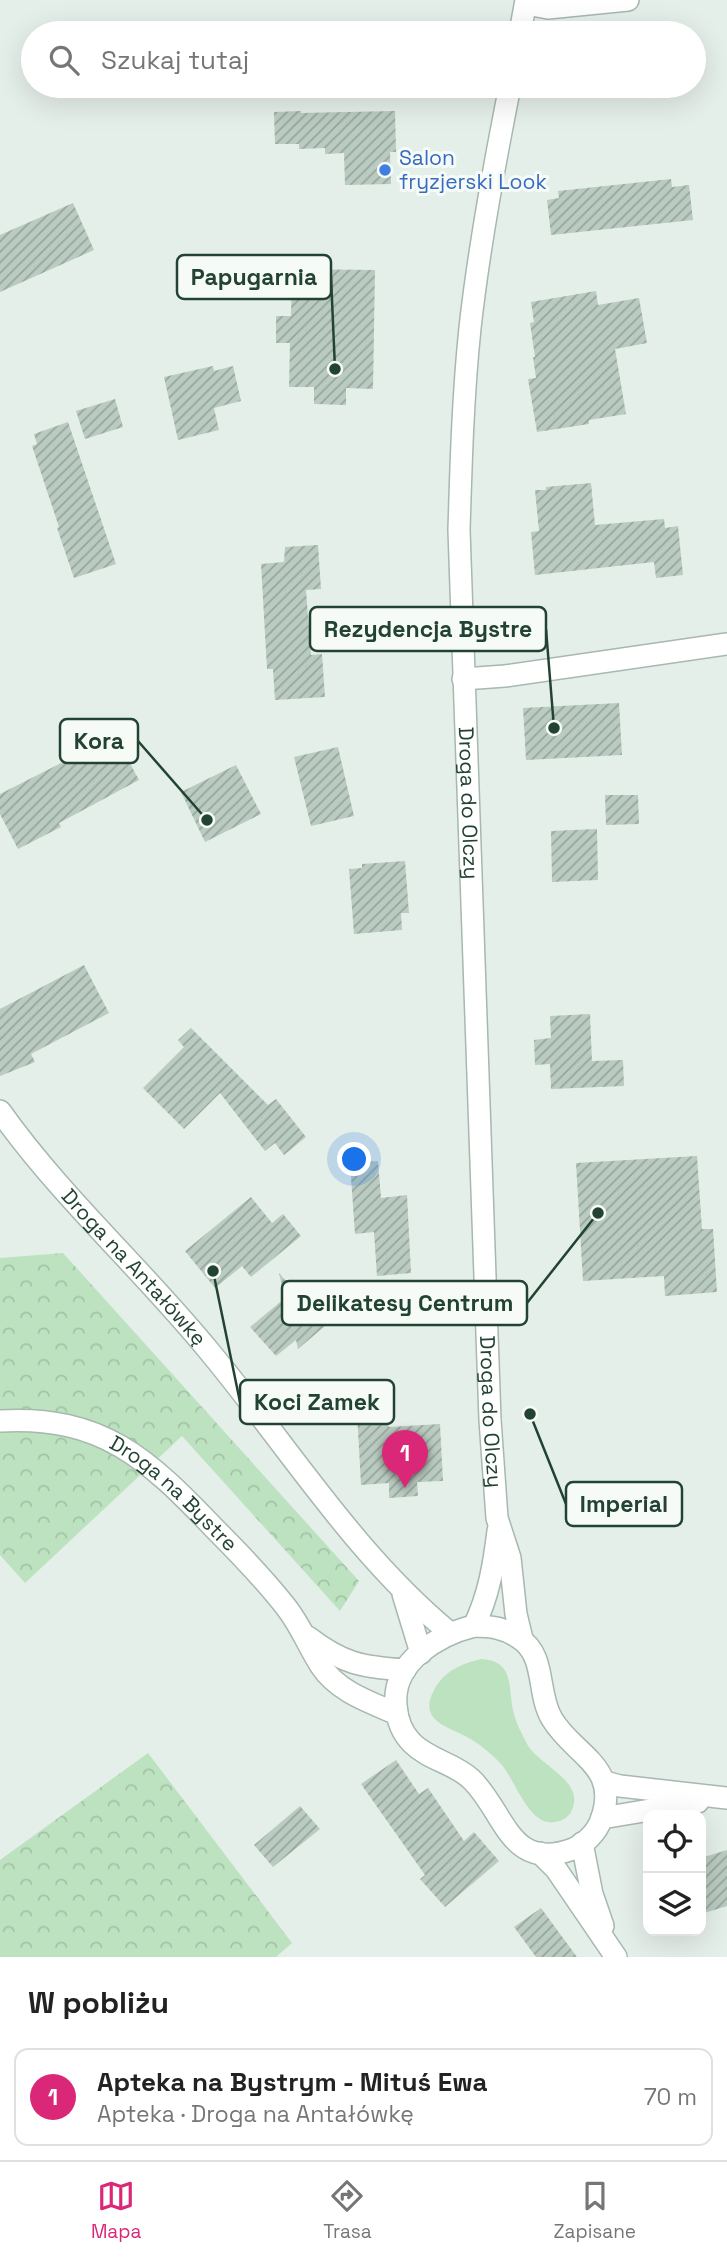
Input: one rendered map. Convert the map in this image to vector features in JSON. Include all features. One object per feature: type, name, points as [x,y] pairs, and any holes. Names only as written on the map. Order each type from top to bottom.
[{"type":"street","points":[[522,21],[526,2],[548,8],[628,0]]},
{"type":"street","name":"Droga do Olczy","points":[[508,98],[481,246],[467,366],[459,530],[486,1351],[495,1495],[499,1525],[510,1558],[516,1614],[522,1639],[529,1644],[537,1659],[542,1694],[550,1716],[564,1737],[596,1767],[605,1782]]},
{"type":"street","points":[[464,679],[505,676],[727,644]]},
{"type":"street","name":"Droga na Antałówkę","points":[[0,1111],[64,1189],[208,1349],[345,1524],[401,1588],[450,1633]]},
{"type":"street","name":"Droga na Bystre","points":[[0,1421],[40,1420],[72,1425],[102,1436],[152,1467],[184,1496],[285,1605],[329,1676],[354,1694],[397,1713]]},
{"type":"street","name":"Droga do Olczy","points":[[474,1626],[483,1607],[492,1575],[499,1525]]},
{"type":"street","name":"Droga na Antałówkę","points":[[401,1588],[421,1653]]},
{"type":"street","points":[[522,1639],[493,1626],[474,1626],[450,1633],[421,1653],[405,1670],[396,1690],[399,1723],[411,1743],[471,1779],[510,1836],[521,1846],[540,1853],[564,1852],[582,1843],[597,1830],[602,1818],[606,1799],[605,1782],[725,1798]]},
{"type":"street","name":"Droga na Bystre","points":[[306,1636],[342,1659],[370,1668],[405,1670]]},
{"type":"street","points":[[602,1818],[725,1798]]},
{"type":"street","points":[[582,1843],[592,1894],[614,1954]]},
{"type":"street","points":[[540,1853],[556,1869],[614,1954]]},
{"type":"green space","points":[[63,1253],[359,1581],[340,1611],[182,1436],[25,1583],[0,1555],[0,1258]]},
{"type":"green space","points":[[481,1659],[499,1664],[504,1669],[508,1676],[514,1714],[527,1744],[572,1790],[572,1810],[563,1820],[546,1822],[538,1817],[530,1810],[497,1760],[476,1742],[443,1725],[432,1715],[430,1700],[438,1683],[460,1666]]},
{"type":"green space","points":[[148,1753],[292,1943],[276,1957],[0,1957],[0,1860]]},
{"type":"building","points":[[395,111],[396,152],[390,152],[391,184],[345,185],[344,153],[325,154],[325,148],[299,149],[299,144],[275,144],[274,112]]},
{"type":"building","points":[[671,179],[672,187],[689,185],[693,220],[551,235],[547,200],[559,198],[558,191]]},
{"type":"building","points":[[73,203],[94,250],[0,292],[0,235]]},
{"type":"building","points":[[292,269],[375,270],[373,389],[346,388],[346,405],[314,404],[314,387],[289,387],[290,343],[276,343],[276,316],[291,316]]},
{"type":"building","points":[[596,291],[598,305],[639,298],[647,343],[615,349],[626,414],[589,420],[589,424],[537,432],[528,379],[536,378],[530,323],[534,322],[531,302]]},
{"type":"building","points":[[213,366],[214,371],[233,366],[241,401],[214,408],[219,430],[178,440],[164,377]]},
{"type":"building","points":[[115,399],[123,427],[85,439],[76,411]]},
{"type":"building","points":[[68,422],[116,564],[74,578],[32,446],[37,444],[34,434]]},
{"type":"building","points":[[591,483],[595,525],[664,519],[665,528],[678,526],[683,575],[656,578],[654,562],[535,575],[531,532],[539,531],[535,490]]},
{"type":"building","points":[[318,545],[321,589],[306,590],[311,655],[322,654],[325,697],[275,700],[273,669],[267,669],[261,564],[284,562],[285,547]]},
{"type":"building","points":[[619,703],[622,755],[526,760],[523,708]]},
{"type":"building","points":[[113,732],[139,780],[59,823],[61,827],[18,849],[0,814],[0,794],[71,758],[70,756]]},
{"type":"building","points":[[338,747],[354,816],[311,826],[294,757]]},
{"type":"building","points":[[236,765],[261,814],[205,842],[181,792]]},
{"type":"building","points":[[605,795],[638,795],[639,824],[606,825]]},
{"type":"building","points":[[597,829],[598,880],[552,882],[551,831]]},
{"type":"building","points":[[405,861],[409,913],[401,913],[402,930],[354,934],[349,869],[362,868],[362,864]]},
{"type":"building","points":[[84,965],[109,1013],[31,1054],[35,1062],[0,1076],[0,1009]]},
{"type":"building","points":[[590,1014],[592,1061],[623,1060],[624,1086],[551,1089],[550,1064],[535,1065],[534,1040],[551,1038],[550,1016]]},
{"type":"building","points":[[191,1028],[268,1105],[276,1099],[306,1137],[284,1155],[275,1143],[265,1151],[220,1093],[184,1129],[143,1088],[184,1047],[178,1040]]},
{"type":"building","points":[[697,1156],[702,1229],[713,1229],[717,1292],[665,1296],[664,1276],[583,1281],[576,1163]]},
{"type":"building","points":[[378,1161],[381,1198],[407,1195],[411,1273],[377,1276],[374,1232],[355,1234],[350,1163]]},
{"type":"building","points":[[251,1197],[272,1223],[283,1214],[301,1236],[251,1277],[242,1266],[215,1288],[185,1251]]},
{"type":"building","points":[[279,1273],[325,1326],[298,1349],[296,1340],[276,1356],[250,1327],[285,1298]]},
{"type":"building","points":[[388,1393],[389,1427],[440,1424],[443,1481],[417,1482],[418,1496],[389,1498],[389,1483],[361,1485],[356,1394]]},
{"type":"building","points":[[396,1760],[419,1794],[428,1788],[464,1841],[474,1832],[499,1861],[445,1907],[420,1879],[425,1875],[361,1784]]},
{"type":"building","points":[[300,1806],[320,1829],[273,1867],[254,1845]]},
{"type":"building","points":[[727,1850],[727,1906],[706,1912],[706,1873],[706,1856]]},
{"type":"building","points":[[541,1908],[577,1957],[536,1957],[514,1927]]},
{"type":"place","name":"Salon fryzjerski Look","points":[[385,170]]},
{"type":"place","name":"Papugarnia","points":[[335,369]]},
{"type":"place","name":"Rezydencja Bystre","points":[[554,728]]},
{"type":"place","name":"Kora","points":[[207,820]]},
{"type":"place","name":"Delikatesy Centrum","points":[[598,1213]]},
{"type":"place","name":"Koci Zamek","points":[[213,1271]]},
{"type":"place","name":"Imperial","points":[[530,1414]]},
{"type":"place","name":"Apteka na Bystrym - Mituś Ewa","points":[[405,1488]]}]
